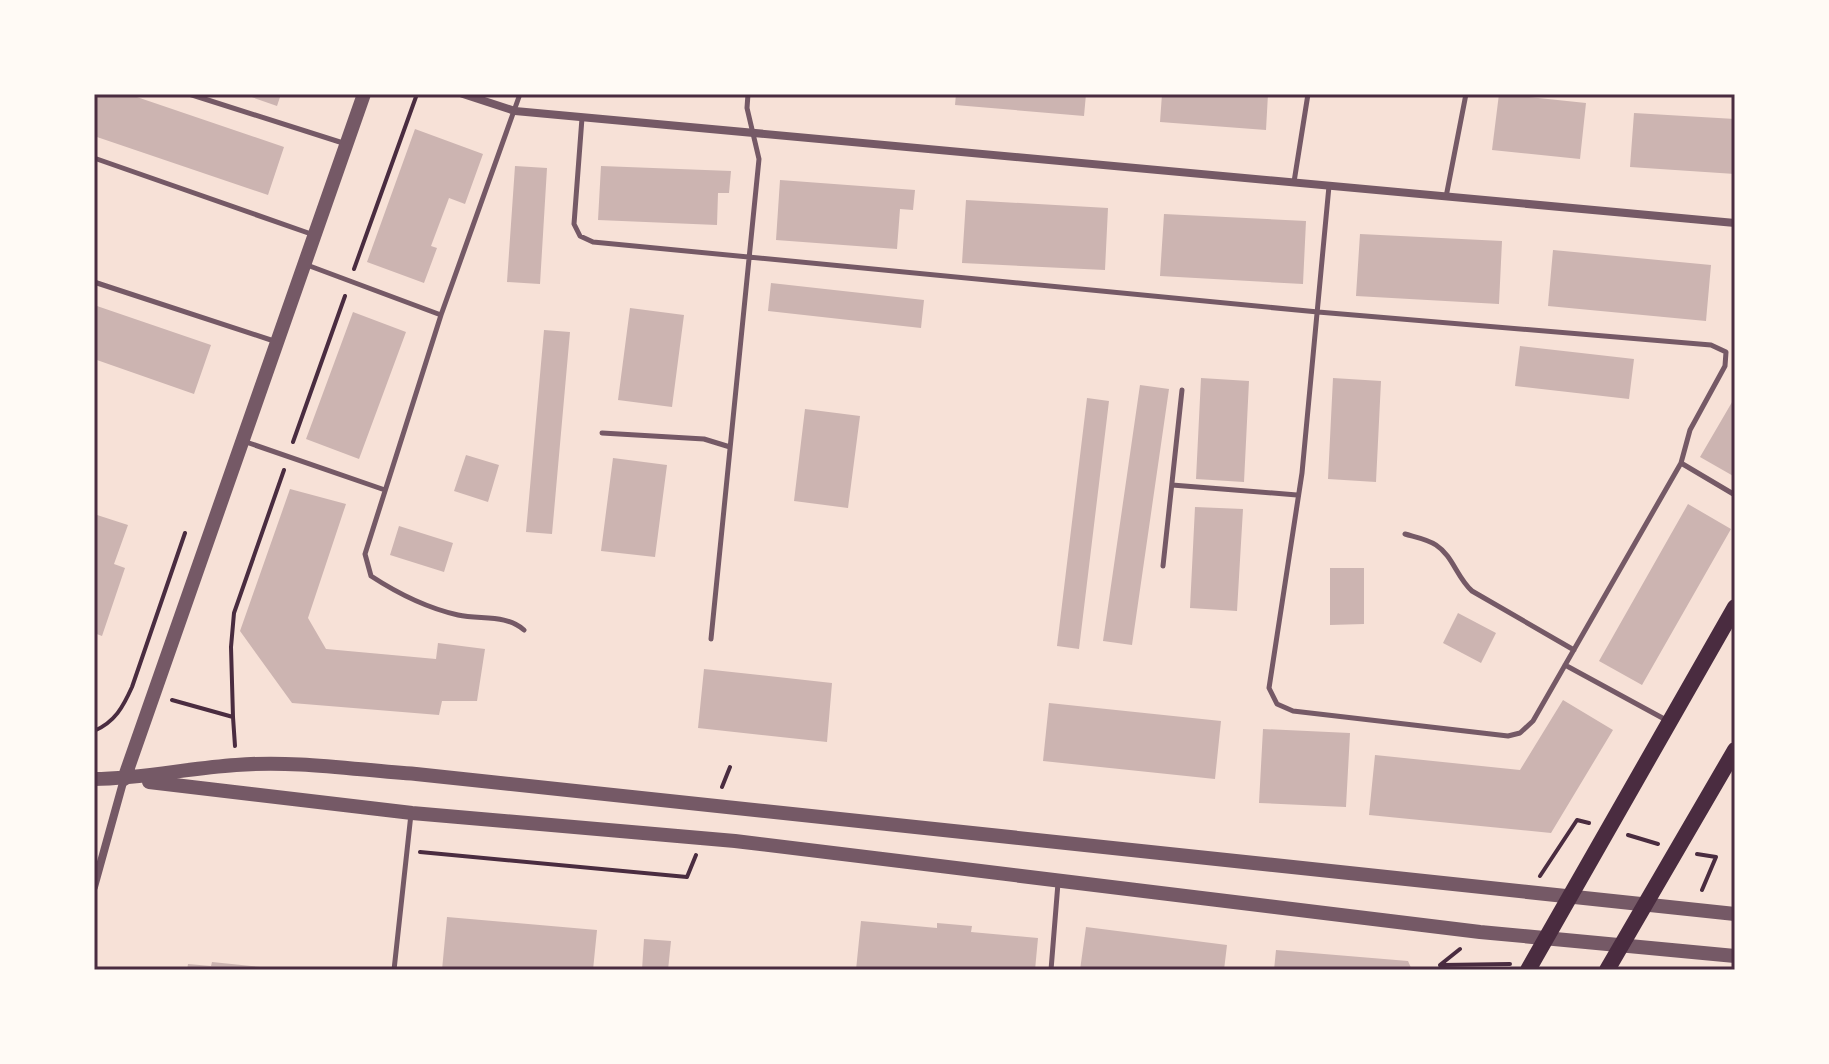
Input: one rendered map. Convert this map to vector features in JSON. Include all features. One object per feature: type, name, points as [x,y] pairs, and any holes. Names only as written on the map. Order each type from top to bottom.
[{"type":"main road","points":[[1530,967],[1735,607]]},
{"type":"main road","points":[[1607,970],[1735,750]]},
{"type":"street","points":[[94,887],[124,779],[364,94]]},
{"type":"street","points":[[463,94],[515,111],[1735,223]]},
{"type":"street","points":[[124,779],[237,765],[283,764],[416,774],[1735,914]]},
{"type":"street","points":[[94,779],[124,779],[412,813],[702,838],[1546,938],[1735,956]]},
{"type":"lane","points":[[189,94],[346,144]]},
{"type":"lane","points":[[520,94],[441,315],[365,554],[371,576],[397,593],[457,615],[514,621],[524,630]]},
{"type":"lane","points":[[711,639],[759,159],[747,108],[748,94]]},
{"type":"lane","points":[[1294,183],[1308,94]]},
{"type":"lane","points":[[1446,197],[1466,94]]},
{"type":"lane","points":[[582,117],[574,224],[580,236],[593,242],[1318,312],[1711,345],[1726,352],[1725,366],[1690,430],[1681,463],[1533,721],[1520,733],[1508,736],[1293,711],[1277,704],[1269,688],[1302,473],[1318,312],[1329,186]]},
{"type":"lane","points":[[94,158],[315,236]]},
{"type":"lane","points":[[305,264],[441,315]]},
{"type":"lane","points":[[94,282],[278,343]]},
{"type":"lane","points":[[1163,566],[1182,390]]},
{"type":"lane","points":[[602,433],[704,439],[730,447]]},
{"type":"lane","points":[[243,441],[385,490]]},
{"type":"lane","points":[[1681,463],[1735,495]]},
{"type":"lane","points":[[1172,485],[1297,495]]},
{"type":"lane","points":[[1405,534],[1435,544],[1472,591],[1574,650]]},
{"type":"lane","points":[[1565,665],[1668,722]]},
{"type":"lane","points":[[394,970],[412,813]]},
{"type":"lane","points":[[1051,970],[1058,882]]},
{"type":"path","points":[[237,765],[231,647],[234,613],[417,94]]},
{"type":"path","points":[[94,731],[121,711],[185,533]]},
{"type":"path","points":[[132,687],[233,717]]},
{"type":"path","points":[[714,806],[730,767]]},
{"type":"path","points":[[1577,820],[1677,851],[1716,857]]},
{"type":"path","points":[[407,851],[687,877],[702,838]]},
{"type":"path","points":[[1440,965],[1530,967]]},
{"type":"building","points":[[94,94],[128,94],[284,147],[268,195],[94,136]]},
{"type":"building","points":[[243,94],[281,94],[277,106]]},
{"type":"building","points":[[956,94],[1086,94],[1084,116],[955,105]]},
{"type":"building","points":[[1162,94],[1268,94],[1266,130],[1160,122]]},
{"type":"building","points":[[1499,94],[1586,103],[1580,159],[1492,150]]},
{"type":"building","points":[[1634,113],[1735,119],[1735,174],[1630,167]]},
{"type":"building","points":[[415,129],[483,154],[465,204],[449,198],[431,246],[437,248],[424,283],[367,262]]},
{"type":"building","points":[[515,166],[547,168],[540,284],[507,282]]},
{"type":"building","points":[[601,166],[731,171],[729,193],[718,193],[717,225],[598,220]]},
{"type":"building","points":[[780,180],[915,190],[913,210],[900,209],[897,249],[776,240]]},
{"type":"building","points":[[966,200],[1108,208],[1105,270],[962,263]]},
{"type":"building","points":[[1164,214],[1306,221],[1303,284],[1160,276]]},
{"type":"building","points":[[1360,234],[1502,241],[1499,304],[1356,296]]},
{"type":"building","points":[[1553,250],[1711,265],[1706,321],[1548,306]]},
{"type":"building","points":[[771,283],[924,300],[921,328],[768,311]]},
{"type":"building","points":[[94,305],[211,345],[194,394],[94,359]]},
{"type":"building","points":[[630,308],[684,315],[672,407],[618,400]]},
{"type":"building","points":[[353,312],[406,332],[359,459],[306,439]]},
{"type":"building","points":[[544,330],[570,332],[552,534],[526,532]]},
{"type":"building","points":[[1520,346],[1634,359],[1629,399],[1515,386]]},
{"type":"building","points":[[1201,378],[1249,381],[1244,482],[1196,479]]},
{"type":"building","points":[[1333,378],[1381,381],[1376,482],[1328,479]]},
{"type":"building","points":[[1140,385],[1169,389],[1132,645],[1103,641]]},
{"type":"building","points":[[1735,397],[1735,477],[1700,457]]},
{"type":"building","points":[[1087,398],[1109,401],[1079,649],[1057,646]]},
{"type":"building","points":[[805,409],[860,416],[848,508],[794,501]]},
{"type":"building","points":[[466,455],[499,465],[488,502],[454,491]]},
{"type":"building","points":[[613,458],[667,465],[655,557],[601,551]]},
{"type":"building","points":[[290,489],[346,504],[308,618],[326,649],[436,659],[438,643],[485,649],[477,701],[442,701],[439,715],[292,703],[240,631]]},
{"type":"building","points":[[1688,504],[1731,529],[1642,685],[1599,661]]},
{"type":"building","points":[[1195,507],[1243,509],[1237,611],[1190,608]]},
{"type":"building","points":[[94,514],[128,525],[114,564],[125,568],[102,636],[94,633]]},
{"type":"building","points":[[399,526],[453,543],[444,572],[390,555]]},
{"type":"building","points":[[1330,568],[1364,568],[1364,624],[1330,625]]},
{"type":"building","points":[[1458,613],[1496,633],[1481,663],[1443,643]]},
{"type":"building","points":[[704,669],[832,683],[827,742],[698,728]]},
{"type":"building","points":[[1563,700],[1613,730],[1551,833],[1369,815],[1375,755],[1520,770]]},
{"type":"building","points":[[1049,703],[1221,721],[1215,779],[1043,761]]},
{"type":"building","points":[[1263,729],[1350,733],[1346,807],[1259,803]]},
{"type":"building","points":[[447,917],[597,930],[593,970],[442,970]]},
{"type":"building","points":[[861,921],[937,928],[937,923],[972,926],[971,932],[1038,938],[1035,970],[856,970]]},
{"type":"building","points":[[1086,927],[1227,945],[1224,970],[1080,970]]},
{"type":"building","points":[[644,939],[671,941],[668,970],[642,970]]},
{"type":"building","points":[[1276,950],[1408,961],[1412,970],[1274,970]]},
{"type":"building","points":[[212,962],[260,967],[260,970],[187,970],[188,964],[211,966]]}]
